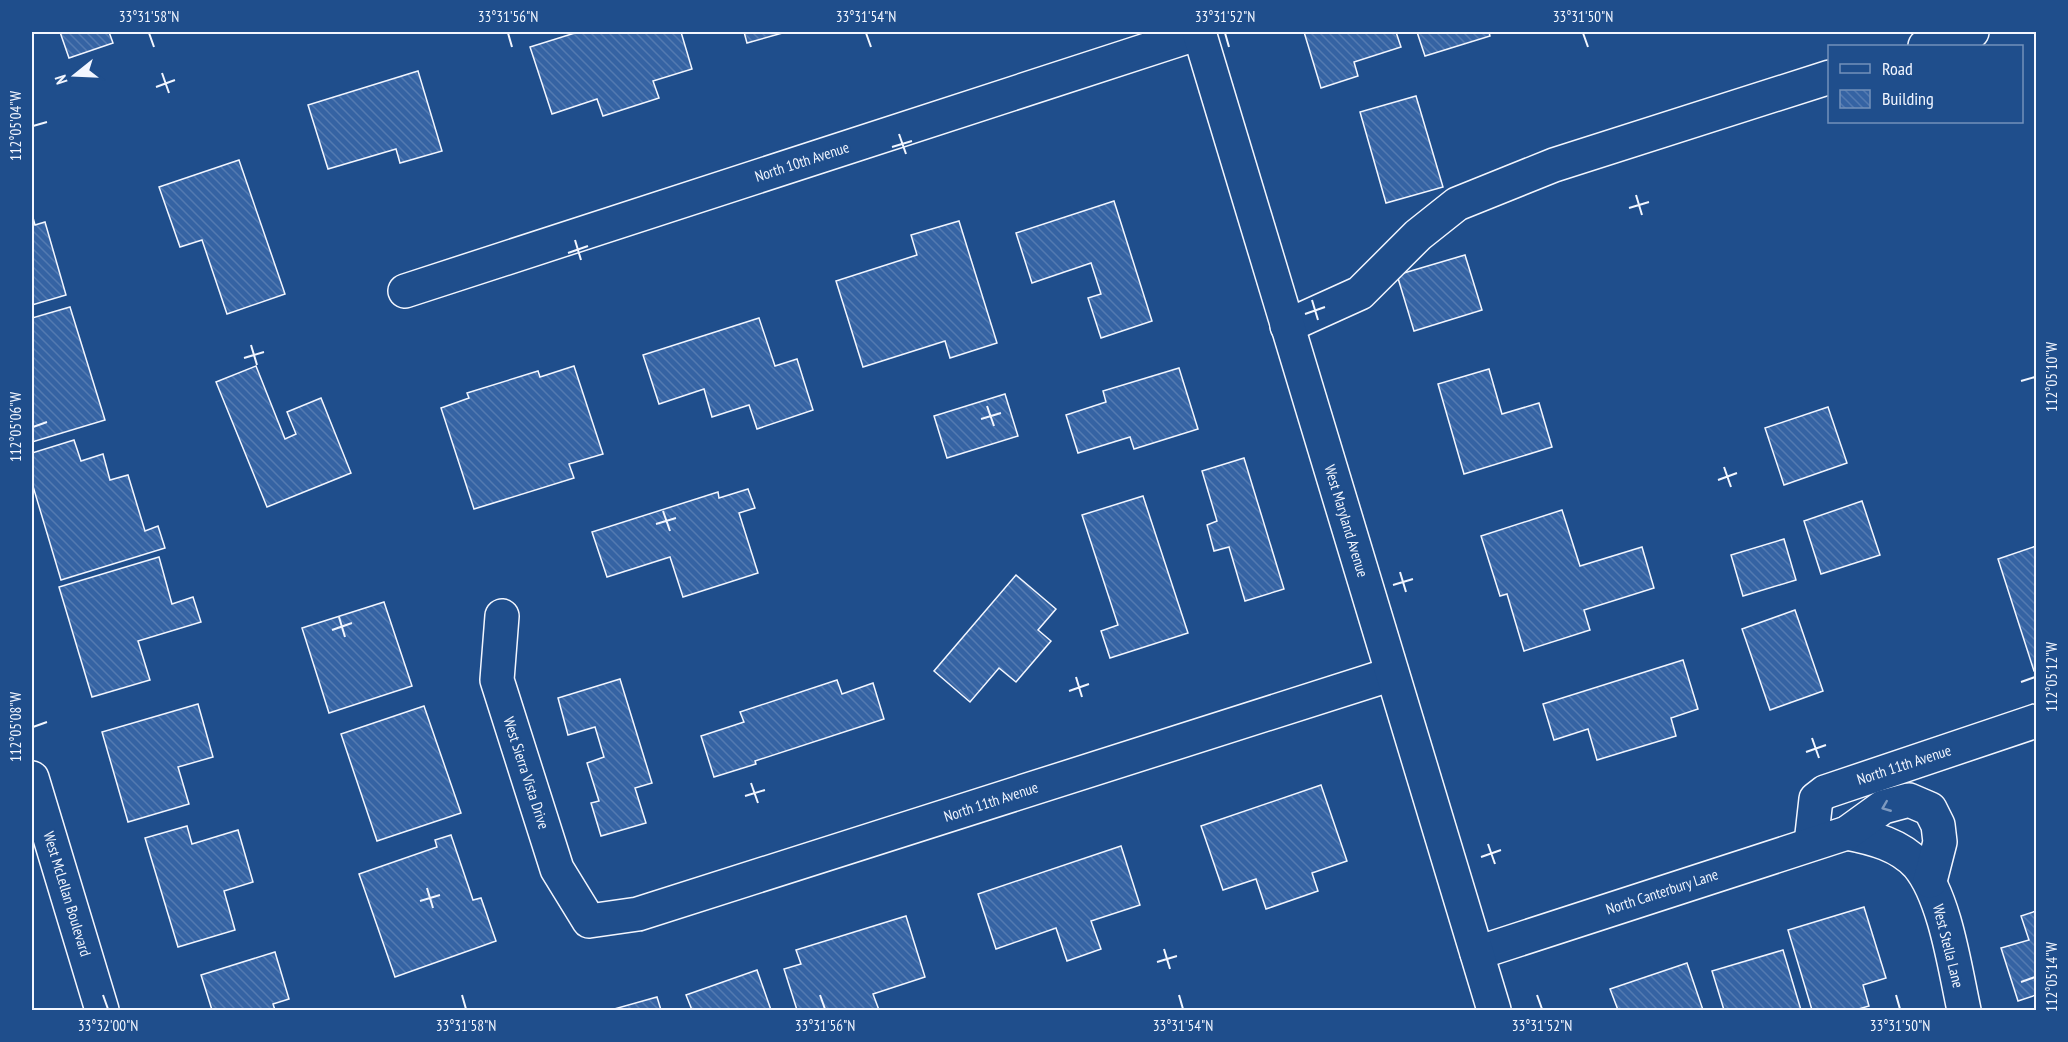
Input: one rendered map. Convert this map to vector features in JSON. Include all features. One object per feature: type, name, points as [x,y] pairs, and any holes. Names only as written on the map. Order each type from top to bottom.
[{"type":"street","name":"North 10th Avenue","points":[[405,291],[1199,32]]},
{"type":"street","name":"West Maryland Avenue","points":[[1199,32],[1494,1011]]},
{"type":"street","points":[[1928,45],[1972,32]]},
{"type":"street","points":[[1287,326],[1360,293],[1418,235],[1457,204],[1554,165],[1828,78]]},
{"type":"street","name":"West Sierra Vista Drive","points":[[502,616],[497,680],[557,869],[589,921]]},
{"type":"street","name":"North 11th Avenue","points":[[589,921],[638,914],[1392,674]]},
{"type":"street","name":"North 11th Avenue","points":[[1812,843],[1816,799],[1825,792],[2037,721]]},
{"type":"street","name":"West McLellan Boulevard","points":[[32,778],[102,1011]]},
{"type":"street","points":[[1847,833],[1883,807],[1909,800],[1929,809],[1938,825],[1940,842],[1930,881]]},
{"type":"street","name":"North Canterbury Lane","points":[[1477,953],[1847,833]]},
{"type":"street","name":"West Stella Lane","points":[[1847,833],[1876,838],[1903,853],[1917,864],[1930,881],[1946,928],[1964,1011]]},
{"type":"building","points":[[60,32],[109,32],[113,43],[69,58]]},
{"type":"building","points":[[578,32],[681,32],[692,69],[653,81],[659,98],[603,116],[597,99],[552,114],[530,47]]},
{"type":"building","points":[[744,32],[786,32],[747,43]]},
{"type":"building","points":[[1304,32],[1396,32],[1401,47],[1354,62],[1358,76],[1321,88]]},
{"type":"building","points":[[1417,32],[1489,32],[1490,36],[1425,56]]},
{"type":"building","points":[[418,71],[442,151],[400,163],[396,149],[328,169],[308,105]]},
{"type":"building","points":[[1416,96],[1443,187],[1386,203],[1360,112]]},
{"type":"building","points":[[239,160],[285,294],[227,314],[202,240],[180,247],[159,187]]},
{"type":"building","points":[[1114,201],[1152,321],[1101,338],[1088,298],[1101,294],[1091,263],[1032,283],[1016,233]]},
{"type":"building","points":[[32,214],[35,225],[45,222],[66,295],[32,305]]},
{"type":"building","points":[[959,221],[997,343],[950,358],[945,341],[863,367],[836,281],[917,255],[911,235]]},
{"type":"building","points":[[1465,255],[1482,310],[1414,331],[1397,275]]},
{"type":"building","points":[[70,307],[105,420],[32,442],[32,318]]},
{"type":"building","points":[[759,318],[775,366],[797,359],[813,410],[757,429],[749,405],[712,417],[704,389],[659,404],[643,355]]},
{"type":"building","points":[[256,366],[285,439],[296,434],[287,412],[321,398],[351,473],[267,507],[216,382]]},
{"type":"building","points":[[574,366],[603,454],[569,464],[574,478],[474,509],[441,408],[469,398],[467,393],[538,371],[540,377]]},
{"type":"building","points":[[1179,368],[1198,429],[1134,449],[1130,437],[1078,453],[1066,415],[1106,402],[1103,391]]},
{"type":"building","points":[[1489,369],[1502,414],[1539,403],[1552,447],[1464,474],[1438,384]]},
{"type":"building","points":[[1005,394],[1018,436],[947,458],[934,416]]},
{"type":"building","points":[[1828,407],[1847,463],[1784,485],[1765,428]]},
{"type":"building","points":[[74,440],[81,461],[103,454],[110,480],[128,475],[145,531],[158,526],[165,548],[61,580],[32,483],[32,453]]},
{"type":"building","points":[[1244,458],[1284,589],[1245,601],[1229,547],[1214,551],[1207,525],[1217,521],[1202,471]]},
{"type":"building","points":[[748,489],[755,508],[739,513],[758,573],[683,597],[670,557],[607,577],[592,532],[718,492],[719,498]]},
{"type":"building","points":[[1143,496],[1188,633],[1110,658],[1101,631],[1118,625],[1082,515]]},
{"type":"building","points":[[1862,501],[1880,555],[1821,574],[1804,521]]},
{"type":"building","points":[[1562,510],[1580,566],[1642,547],[1654,588],[1584,610],[1590,630],[1524,651],[1507,594],[1500,596],[1481,536]]},
{"type":"building","points":[[1784,539],[1796,580],[1743,596],[1731,555]]},
{"type":"building","points":[[2036,546],[2036,671],[2034,671],[1998,559]]},
{"type":"building","points":[[159,557],[172,604],[193,597],[201,622],[138,641],[150,680],[92,697],[59,587]]},
{"type":"building","points":[[1016,575],[1056,609],[1038,630],[1051,641],[1016,682],[999,668],[970,702],[934,671]]},
{"type":"building","points":[[384,602],[412,686],[329,713],[302,628]]},
{"type":"building","points":[[1795,610],[1823,691],[1770,710],[1742,629]]},
{"type":"building","points":[[1683,660],[1698,709],[1671,718],[1676,736],[1597,760],[1588,729],[1554,740],[1543,704]]},
{"type":"building","points":[[620,679],[652,783],[635,788],[646,823],[601,836],[591,803],[599,801],[587,763],[604,757],[595,727],[568,735],[558,698]]},
{"type":"building","points":[[837,680],[842,694],[873,683],[884,719],[755,761],[756,764],[714,777],[701,736],[744,722],[740,712]]},
{"type":"building","points":[[198,704],[213,757],[178,767],[189,804],[128,822],[102,732]]},
{"type":"building","points":[[424,706],[461,813],[377,841],[341,734]]},
{"type":"building","points":[[1321,785],[1347,861],[1312,873],[1318,891],[1266,909],[1256,879],[1223,890],[1201,826]]},
{"type":"building","points":[[187,826],[192,844],[238,830],[253,882],[224,891],[235,930],[178,947],[145,838]]},
{"type":"building","points":[[451,835],[473,900],[481,898],[496,941],[395,977],[359,874],[437,847],[435,840]]},
{"type":"building","points":[[1121,846],[1140,905],[1091,921],[1101,949],[1067,961],[1056,928],[996,949],[978,894]]},
{"type":"building","points":[[1864,907],[1886,978],[1863,985],[1869,1006],[1855,1010],[1812,1010],[1788,930]]},
{"type":"building","points":[[2036,911],[2036,995],[2018,1001],[2001,948],[2029,940],[2021,916]]},
{"type":"building","points":[[906,916],[925,977],[873,994],[879,1010],[797,1010],[784,969],[801,964],[796,950]]},
{"type":"building","points":[[1783,950],[1801,1010],[1724,1010],[1712,971]]},
{"type":"building","points":[[275,952],[289,999],[273,1004],[275,1010],[212,1010],[201,975]]},
{"type":"building","points":[[1687,963],[1703,1010],[1618,1010],[1610,989]]},
{"type":"building","points":[[757,970],[771,1010],[692,1010],[686,995]]},
{"type":"building","points":[[657,997],[661,1010],[614,1010],[614,1009]]}]
